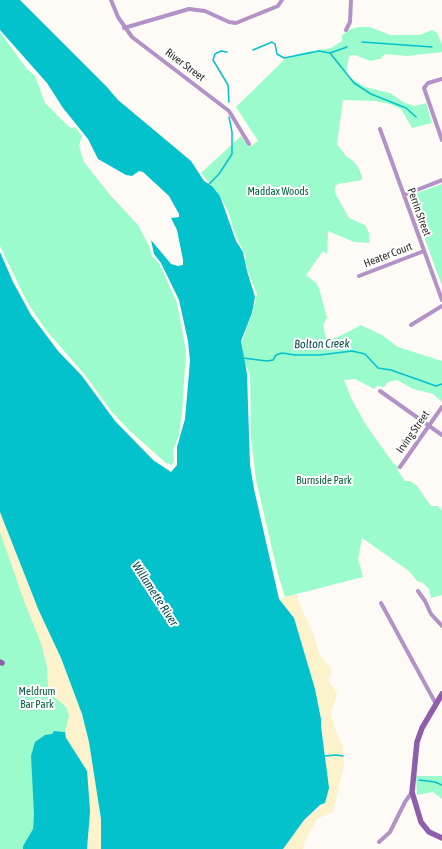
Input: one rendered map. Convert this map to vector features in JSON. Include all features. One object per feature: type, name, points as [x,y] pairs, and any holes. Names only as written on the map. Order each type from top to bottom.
[{"type":"street","name":"River Street","points":[[111,0],[124,28],[132,37],[229,111],[249,144]]},
{"type":"street","points":[[124,28],[189,9],[205,11],[229,22],[236,23],[278,6],[282,0]]},
{"type":"street","points":[[346,30],[350,22],[352,0]]},
{"type":"street","points":[[442,78],[424,86],[442,140]]},
{"type":"street","name":"Perrin Street","points":[[380,129],[442,300]]},
{"type":"street","points":[[404,195],[442,180]]},
{"type":"street","name":"Heater Court","points":[[359,276],[424,251]]},
{"type":"street","points":[[411,325],[442,306]]},
{"type":"street","points":[[380,391],[442,435]]},
{"type":"street","name":"Irving Street","points":[[400,467],[442,407]]},
{"type":"street","points":[[418,591],[431,614],[442,626]]},
{"type":"street","points":[[381,603],[436,704]]},
{"type":"street","points":[[442,694],[422,728],[416,742],[412,792],[421,822],[429,832],[442,838]]},
{"type":"street","points":[[379,842],[390,832],[405,802],[412,792]]},
{"type":"green space","points":[[370,27],[390,35],[420,35],[432,30],[437,33],[442,45],[442,52],[407,56],[385,54],[380,59],[370,61],[355,55],[349,56],[346,75],[365,87],[390,93],[405,103],[415,106],[426,103],[432,123],[412,128],[401,109],[390,104],[375,101],[343,100],[337,144],[346,156],[358,167],[362,180],[338,184],[335,186],[335,193],[349,218],[365,225],[369,233],[369,243],[354,242],[328,231],[327,254],[323,251],[306,275],[316,283],[319,288],[327,318],[323,325],[326,339],[338,337],[361,325],[382,335],[398,347],[442,361],[442,402],[433,394],[413,389],[397,380],[388,382],[384,387],[377,386],[374,389],[355,379],[344,380],[351,398],[366,425],[393,463],[398,467],[398,471],[405,481],[410,481],[417,486],[431,506],[438,506],[442,511],[442,595],[431,598],[429,589],[423,583],[417,581],[409,571],[362,538],[358,559],[363,577],[285,597],[278,574],[256,480],[251,437],[250,374],[244,363],[242,342],[253,312],[257,294],[247,269],[245,254],[235,234],[228,211],[220,196],[201,173],[241,136],[249,147],[258,141],[236,107],[285,59],[301,53],[331,48],[342,41],[342,35],[351,29]]},
{"type":"green space","points":[[0,32],[26,68],[35,76],[45,103],[69,127],[75,127],[82,136],[79,146],[84,162],[110,195],[138,225],[149,246],[152,256],[160,265],[177,303],[186,351],[182,412],[179,435],[173,450],[174,460],[172,465],[166,463],[130,431],[112,412],[85,375],[46,330],[27,302],[0,246]]},
{"type":"green space","points":[[442,184],[442,286],[409,196]]},
{"type":"green space","name":"Meldrum Bar Park","points":[[0,512],[39,611],[101,819],[101,849],[87,849],[89,833],[65,732],[54,731],[52,734],[34,814],[33,829],[23,846],[23,849],[0,849]]},
{"type":"green space","points":[[416,776],[442,776],[442,799],[433,792],[417,795]]},
{"type":"sand","points":[[0,512],[39,611],[61,658],[82,714],[89,742],[101,819],[101,849],[87,849],[90,811],[87,771],[66,738],[65,732],[69,716],[66,707],[52,695],[48,686],[47,667],[41,643],[24,601],[0,532]]},
{"type":"sand","points":[[298,594],[298,600],[314,636],[320,656],[329,665],[332,672],[328,680],[337,693],[331,715],[343,747],[344,766],[333,812],[317,819],[305,841],[303,849],[283,849],[304,820],[325,803],[326,758],[319,705],[284,606],[279,599]]},
{"type":"water","name":"Willamette River","points":[[0,0],[20,0],[106,86],[118,100],[191,161],[204,181],[212,186],[220,196],[236,241],[243,252],[255,297],[252,313],[241,341],[247,374],[250,465],[279,599],[294,618],[315,689],[321,719],[329,788],[325,803],[320,805],[304,820],[283,849],[101,849],[101,819],[89,742],[82,714],[61,658],[39,611],[0,512],[0,252],[13,282],[31,315],[58,351],[82,376],[115,421],[153,460],[171,472],[177,465],[177,447],[185,419],[190,361],[188,341],[179,300],[161,263],[154,254],[151,240],[171,264],[178,266],[183,265],[177,230],[171,218],[179,217],[179,214],[169,196],[143,172],[139,171],[132,176],[126,175],[98,159],[88,139],[63,108],[47,83],[0,30]]},
{"type":"water","points":[[54,731],[65,732],[66,738],[87,771],[90,811],[87,849],[23,849],[23,846],[33,829],[34,814],[31,756],[35,742],[45,735],[52,734]]},
{"type":"waterway","points":[[253,50],[272,42],[275,44],[277,54],[284,58],[319,51],[330,53],[347,47]]},
{"type":"waterway","points":[[362,42],[432,47]]},
{"type":"waterway","points":[[227,52],[221,51],[215,54],[213,60],[228,85],[229,102]]},
{"type":"waterway","points":[[330,53],[354,83],[371,94],[406,108],[416,117]]},
{"type":"waterway","points":[[209,184],[219,174],[232,154],[232,132],[229,117]]},
{"type":"waterway","name":"Bolton Creek","points":[[243,358],[267,361],[273,360],[276,355],[282,353],[295,355],[320,355],[352,351],[365,354],[378,368],[391,370],[436,386],[442,384]]},
{"type":"waterway","points":[[325,756],[343,756]]},
{"type":"waterway","points":[[419,780],[435,782],[442,785]]},
{"type":"park label","name":"Maddax Woods","points":[[278,192]]},
{"type":"park label","name":"Burnside Park","points":[[324,481]]}]
